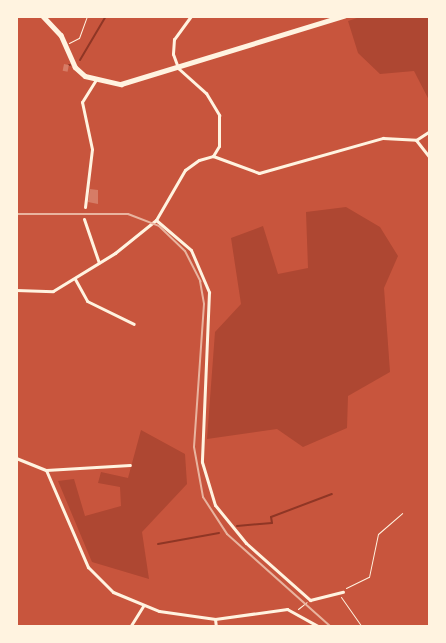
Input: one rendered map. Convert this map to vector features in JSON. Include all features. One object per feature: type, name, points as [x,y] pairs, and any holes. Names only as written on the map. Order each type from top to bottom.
[{"type":"main road","points":[[43,16],[65,44],[75,67],[95,81],[121,84],[344,16]]},
{"type":"street","points":[[16,290],[53,291],[76,279],[156,220],[185,170],[213,156],[219,146],[219,115],[206,93],[178,68],[172,54],[174,39],[191,16]]},
{"type":"street","points":[[86,207],[92,149],[82,102],[95,81]]},
{"type":"street","points":[[213,156],[260,173],[383,138],[416,140],[430,131]]},
{"type":"street","points":[[416,140],[430,158]]},
{"type":"street","points":[[84,219],[99,263]]},
{"type":"street","points":[[156,220],[191,250],[208,292],[202,453],[211,497],[235,532],[310,600],[341,592]]},
{"type":"street","points":[[76,279],[87,301],[134,324]]},
{"type":"street","points":[[16,458],[46,470],[130,465]]},
{"type":"street","points":[[46,470],[98,582],[142,606],[215,619],[296,611],[320,627]]},
{"type":"street","points":[[130,627],[142,606]]},
{"type":"street","points":[[215,619],[216,627]]},
{"type":"path","points":[[65,44],[79,38],[87,16]]},
{"type":"path","points":[[362,627],[341,592],[369,576],[378,534],[402,513]]},
{"type":"path","points":[[296,611],[310,600]]},
{"type":"shaded area","points":[[363,16],[430,16],[430,102],[414,71],[380,74],[358,53],[348,21]]},
{"type":"shaded area","points":[[346,207],[380,227],[398,256],[384,288],[390,372],[348,396],[347,428],[303,447],[277,429],[207,439],[215,332],[241,304],[231,238],[263,226],[278,274],[308,268],[306,212]]},
{"type":"shaded area","points":[[141,430],[185,454],[187,484],[142,532],[149,579],[92,562],[58,481],[74,479],[85,516],[121,506],[120,487],[98,483],[101,472],[128,478]]},
{"type":"building","points":[[64,64],[69,65],[68,72],[63,71]]},
{"type":"building","points":[[90,189],[98,190],[98,204],[88,202]]},
{"type":"waterway","points":[[80,60],[106,16]]},
{"type":"waterway","points":[[237,526],[272,523],[271,517],[332,494]]},
{"type":"waterway","points":[[158,544],[219,533]]},
{"type":"railway","points":[[16,214],[128,214],[159,226],[185,251],[200,281],[204,304],[194,447],[203,497],[227,534],[331,627]]}]
